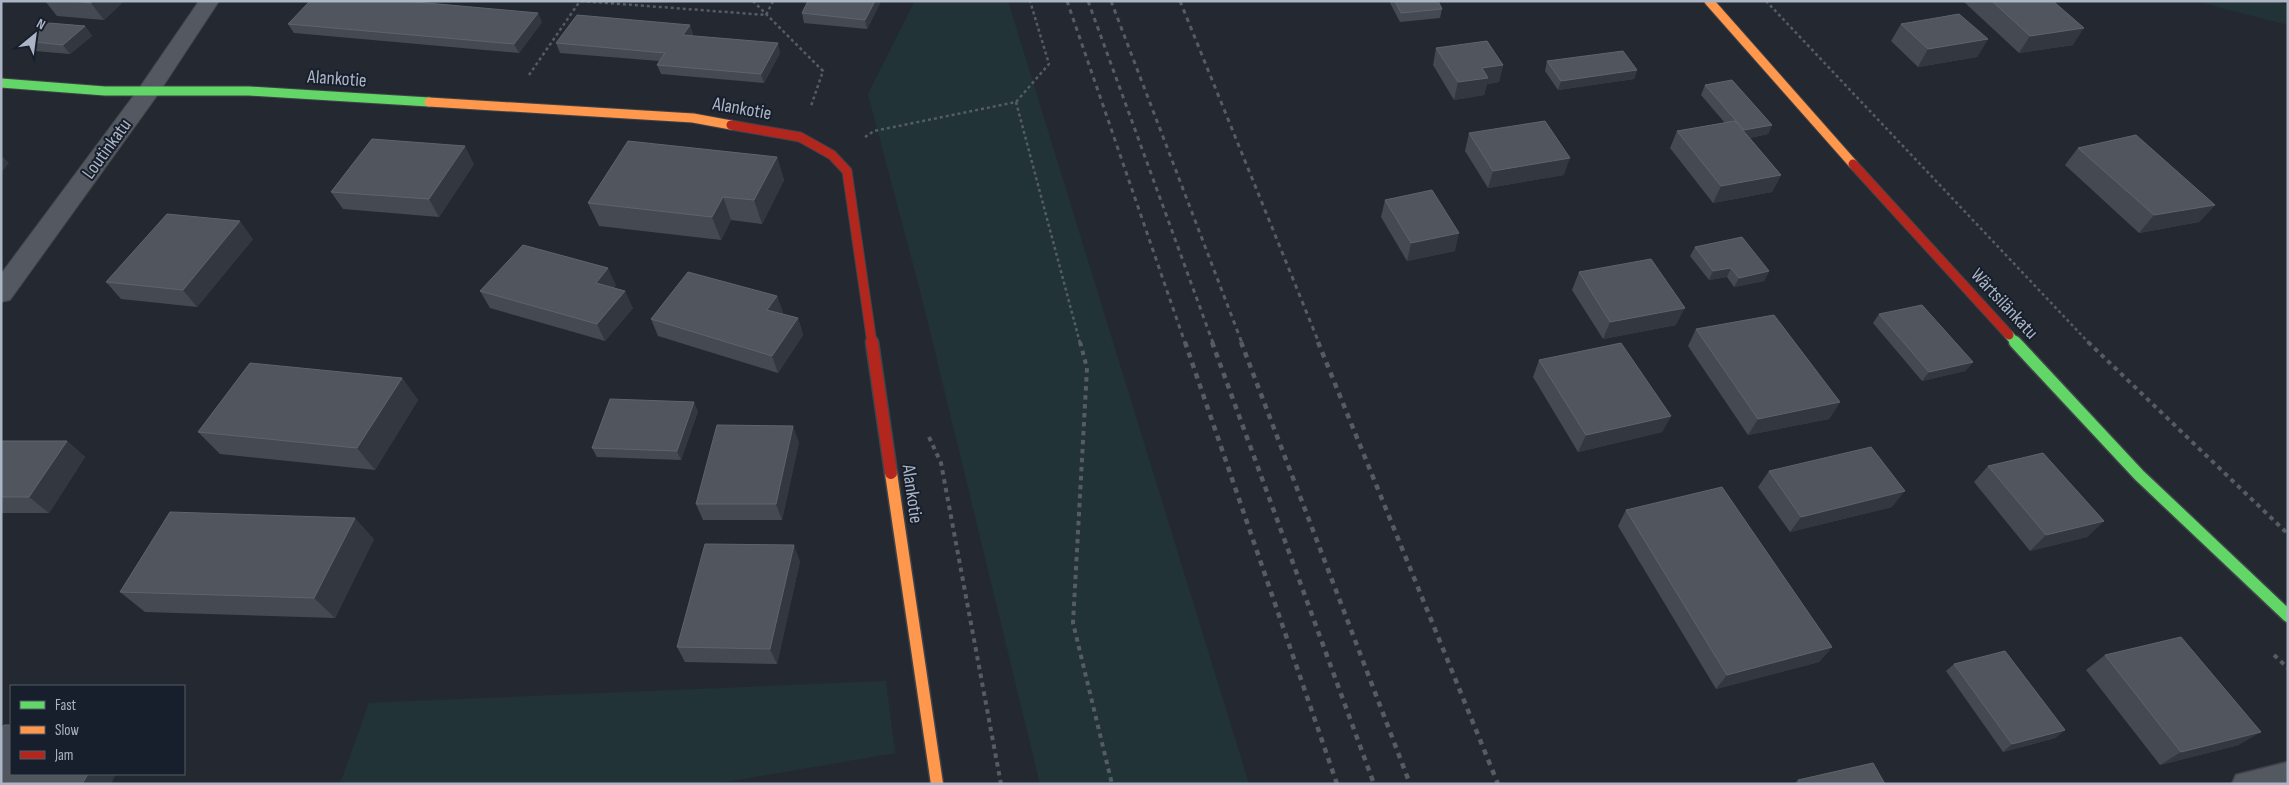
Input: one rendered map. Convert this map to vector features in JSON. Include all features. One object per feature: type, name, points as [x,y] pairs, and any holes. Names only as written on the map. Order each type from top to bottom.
[{"type":"street","name":"Loutinkatu","points":[[1,293],[148,92],[209,1]]},
{"type":"street","name":"Wärtsilänkatu","points":[[1709,1],[1902,219],[2139,475],[2288,616]]},
{"type":"street","name":"Alankotie","points":[[1,83],[105,91],[249,91],[693,118],[800,137],[832,155],[847,171],[937,784]]},
{"type":"lane","points":[[2245,784],[2288,775]]},
{"type":"path","points":[[507,107],[580,1],[766,15]]},
{"type":"path","points":[[752,1],[823,71],[800,137]]},
{"type":"path","points":[[766,15],[773,1]]},
{"type":"path","points":[[832,155],[874,132],[1016,102],[1049,64],[1030,1]]},
{"type":"path","points":[[1766,1],[2111,366],[2288,534]]},
{"type":"path","points":[[1016,102],[1087,368],[1073,623],[1112,784]]},
{"type":"shaded area","points":[[915,1],[1008,1],[1249,784],[1040,784],[923,302],[868,94]]},
{"type":"shaded area","points":[[2195,1],[2274,1],[2288,5],[2288,25]]},
{"type":"shaded area","points":[[886,681],[895,753],[714,784],[340,784],[369,703]]},
{"type":"building","points":[[71,1],[92,1],[91,3]]},
{"type":"building","points":[[310,1],[405,1],[538,13],[514,44],[288,24]]},
{"type":"building","points":[[808,1],[875,1],[865,20],[802,13]]},
{"type":"building","points":[[1395,1],[1438,1],[1442,9],[1401,13]]},
{"type":"building","points":[[1992,1],[2053,1],[2084,28],[2030,36]]},
{"type":"building","points":[[1959,14],[1988,39],[1928,49],[1901,24]]},
{"type":"building","points":[[577,15],[690,25],[683,35],[778,43],[761,74],[657,65],[665,53],[556,43]]},
{"type":"building","points":[[49,23],[85,26],[63,45],[26,41]]},
{"type":"building","points":[[1487,41],[1503,65],[1482,68],[1488,78],[1458,82],[1436,48]]},
{"type":"building","points":[[1623,51],[1637,70],[1561,81],[1547,61]]},
{"type":"building","points":[[1732,80],[1772,125],[1744,130],[1705,85]]},
{"type":"building","points":[[1545,121],[1570,158],[1493,171],[1469,133]]},
{"type":"building","points":[[1735,121],[1781,175],[1721,186],[1677,131]]},
{"type":"building","points":[[2136,135],[2215,205],[2154,215],[2078,148]]},
{"type":"building","points":[[372,139],[465,146],[429,199],[331,192]]},
{"type":"building","points":[[628,141],[777,157],[754,200],[723,197],[712,217],[588,203]]},
{"type":"building","points":[[1432,190],[1459,233],[1411,243],[1385,200]]},
{"type":"building","points":[[167,214],[240,221],[183,290],[106,282]]},
{"type":"building","points":[[1742,237],[1769,271],[1739,278],[1731,268],[1713,271],[1695,247]]},
{"type":"building","points":[[523,245],[608,268],[596,283],[625,291],[597,324],[480,291]]},
{"type":"building","points":[[1651,259],[1685,308],[1610,322],[1579,272]]},
{"type":"building","points":[[688,272],[777,296],[767,310],[798,318],[772,356],[651,319]]},
{"type":"building","points":[[1922,305],[1973,362],[1929,372],[1879,314]]},
{"type":"building","points":[[1774,315],[1840,402],[1758,419],[1696,329]]},
{"type":"building","points":[[1621,343],[1671,416],[1586,435],[1539,360]]},
{"type":"building","points":[[250,363],[402,378],[357,448],[198,432]]},
{"type":"building","points":[[610,399],[694,402],[677,451],[592,448]]},
{"type":"building","points":[[717,425],[793,426],[776,504],[696,504]]},
{"type":"building","points":[[1,441],[67,441],[29,497],[1,497]]},
{"type":"building","points":[[1871,447],[1905,491],[1801,517],[1769,471]]},
{"type":"building","points":[[2043,453],[2104,521],[2046,535],[1988,466]]},
{"type":"building","points":[[1722,487],[1832,647],[1727,675],[1626,510]]},
{"type":"building","points":[[170,512],[355,518],[314,598],[120,592]]},
{"type":"building","points":[[705,544],[794,545],[770,649],[677,647]]},
{"type":"building","points":[[2181,637],[2261,732],[2181,752],[2105,655]]},
{"type":"building","points":[[2005,651],[2065,730],[2012,744],[1954,664]]},
{"type":"building","points":[[4,725],[10,725],[10,775],[87,775],[82,784],[1,784],[1,729]]},
{"type":"building","points":[[1873,763],[1885,784],[1800,784],[1798,780]]},
{"type":"railway","points":[[1067,1],[1185,343]]},
{"type":"railway","points":[[1088,1],[1213,343]]},
{"type":"railway","points":[[1111,1],[1242,343]]},
{"type":"railway","points":[[1180,1],[1319,343]]},
{"type":"railway","points":[[1185,342],[1337,784]]},
{"type":"railway","points":[[1212,342],[1374,784]]},
{"type":"railway","points":[[1241,342],[1410,784]]},
{"type":"railway","points":[[1318,342],[1498,784]]},
{"type":"traffic: fast","points":[[1,83],[105,91],[249,91],[429,102]]},
{"type":"traffic: fast","points":[[2009,335],[2139,475],[2288,616]]},
{"type":"traffic: slow","points":[[1709,1],[1853,164]]},
{"type":"traffic: slow","points":[[429,102],[693,118],[731,125]]},
{"type":"traffic: slow","points":[[891,473],[937,784]]},
{"type":"traffic: jam","points":[[731,125],[800,137],[832,155],[847,171],[891,473]]},
{"type":"traffic: jam","points":[[1853,164],[2009,335]]}]
